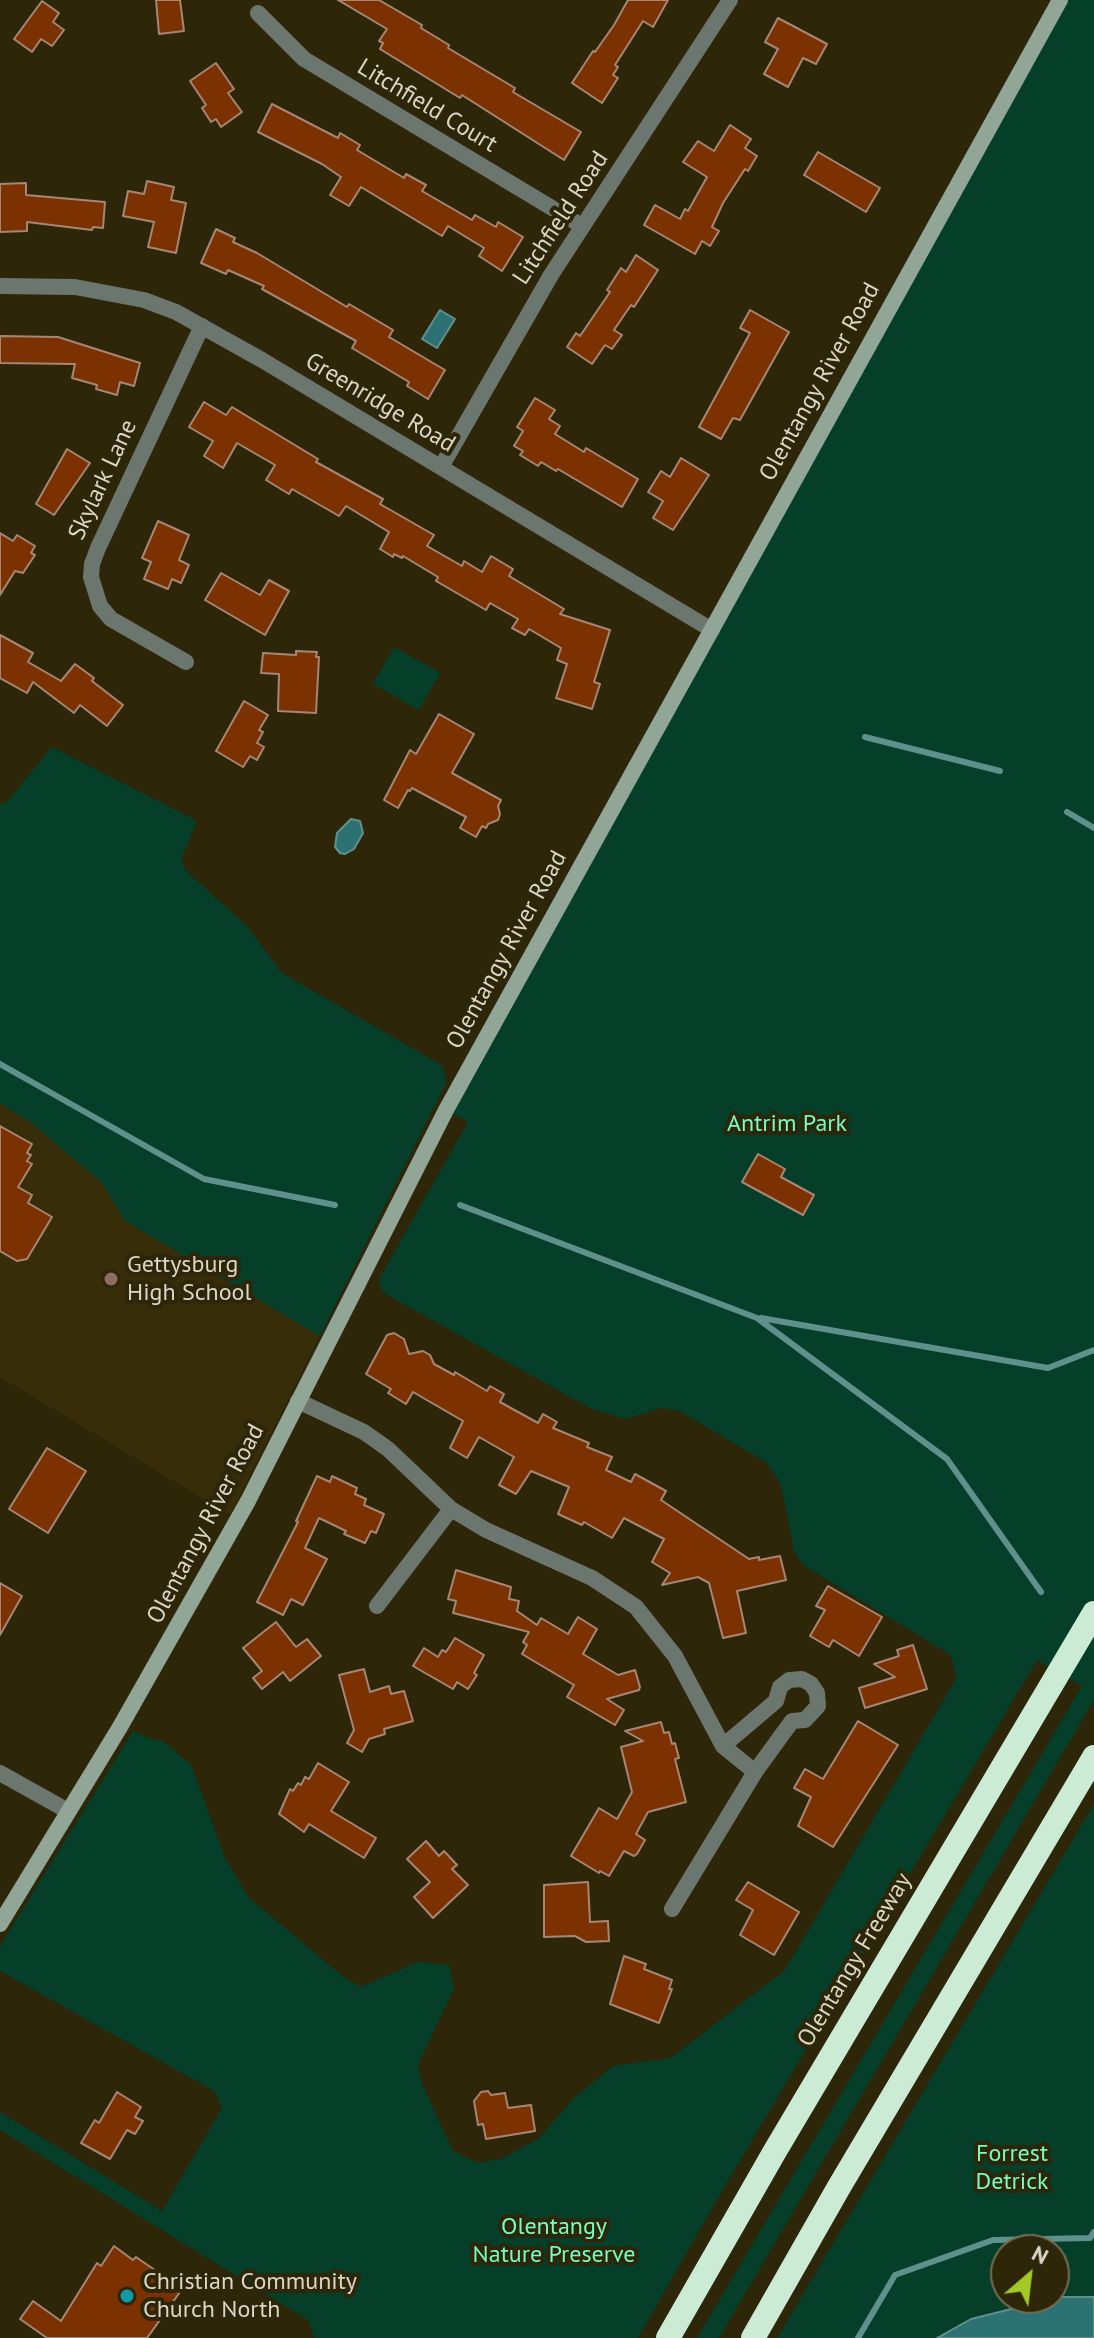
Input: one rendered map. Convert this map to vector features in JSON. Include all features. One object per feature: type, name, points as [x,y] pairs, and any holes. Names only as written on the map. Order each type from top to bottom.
[{"type":"highway","name":"Olentangy Freeway","points":[[668,2338],[745,2201],[1094,1613]]},
{"type":"highway","points":[[753,2338],[1094,1757]]},
{"type":"main road","name":"Olentangy River Road","points":[[0,1924],[172,1638],[248,1501],[446,1110],[1060,0]]},
{"type":"street","name":"Litchfield Road","points":[[441,467],[523,321],[730,0]]},
{"type":"street","name":"Litchfield Court","points":[[258,13],[304,59],[582,226]]},
{"type":"street","name":"Greenridge Road","points":[[0,286],[75,287],[109,293],[144,300],[202,326],[712,630]]},
{"type":"street","name":"Skylark Lane","points":[[186,662],[111,619],[100,606],[91,577],[98,548],[202,326]]},
{"type":"street","points":[[298,1401],[364,1432],[388,1449],[451,1509],[486,1530],[592,1578],[636,1607],[675,1656],[723,1746],[755,1772]]},
{"type":"street","points":[[377,1606],[451,1509]]},
{"type":"street","points":[[672,1909],[755,1772],[792,1721],[805,1720],[818,1706],[817,1693],[811,1684],[802,1679],[789,1680],[780,1687],[776,1701],[723,1746]]},
{"type":"street","points":[[0,1773],[68,1811]]},
{"type":"shaded area","name":"Gettysburg High School","points":[[0,1103],[30,1122],[102,1183],[125,1221],[320,1336],[230,1515],[0,1377]]},
{"type":"green space","name":"Antrim Park","points":[[1060,0],[1094,0],[1094,1700],[719,2338],[697,2338],[1082,1686],[1037,1660],[638,2338],[315,2338],[308,2320],[0,2130],[0,2112],[162,2211],[222,2108],[214,2091],[0,1971],[0,1946],[133,1731],[163,1741],[191,1765],[225,1858],[249,1898],[346,1979],[361,1987],[418,1962],[449,1965],[454,1988],[418,2065],[422,2084],[453,2151],[477,2163],[501,2159],[538,2139],[575,2097],[613,2066],[671,2058],[785,1970],[956,1679],[951,1655],[803,1565],[794,1551],[781,1485],[766,1462],[679,1411],[661,1408],[626,1419],[592,1409],[382,1292],[379,1279],[468,1122],[446,1110]]},
{"type":"green space","points":[[394,647],[440,673],[419,710],[373,684]]},
{"type":"green space","points":[[52,747],[197,821],[181,859],[186,871],[246,925],[282,973],[443,1066],[446,1083],[320,1336],[125,1221],[102,1183],[30,1122],[0,1103],[0,804],[7,802]]},
{"type":"green space","name":"Forrest Detrick","points":[[1094,1804],[1094,2297],[1070,2297],[1070,2234],[990,2234],[991,2314],[971,2319],[937,2338],[777,2338]]},
{"type":"water","points":[[440,310],[455,319],[437,348],[422,339]]},
{"type":"water","points":[[351,819],[360,821],[363,833],[354,849],[340,853],[335,847],[337,833]]},
{"type":"water","points":[[1070,2297],[1094,2297],[1094,2338],[937,2338],[971,2319],[991,2314],[1070,2314]]},
{"type":"building","points":[[156,0],[180,0],[184,31],[159,34]]},
{"type":"building","points":[[338,0],[379,0],[422,25],[421,28],[449,45],[448,48],[515,88],[513,92],[581,132],[564,160],[462,95],[460,98],[380,49],[383,43],[379,41],[387,29]]},
{"type":"building","points":[[628,0],[668,0],[653,27],[643,21],[615,65],[618,67],[613,75],[618,78],[602,103],[572,83]]},
{"type":"building","points":[[42,1],[59,13],[53,22],[64,30],[52,46],[41,39],[32,52],[14,39]]},
{"type":"building","points":[[778,18],[827,44],[816,64],[803,58],[788,87],[764,74],[778,49],[765,42]]},
{"type":"building","points":[[216,63],[234,89],[228,93],[242,112],[221,127],[216,119],[211,122],[202,108],[206,105],[190,81]]},
{"type":"building","points":[[272,104],[338,138],[340,133],[360,145],[357,150],[404,178],[406,174],[426,185],[422,191],[472,220],[475,215],[496,227],[498,222],[523,237],[502,271],[479,256],[484,248],[448,226],[442,236],[361,187],[349,206],[330,195],[341,177],[258,132]]},
{"type":"building","points":[[730,125],[751,139],[745,148],[757,156],[723,203],[712,227],[719,231],[710,246],[702,241],[695,254],[644,225],[655,205],[680,219],[685,209],[688,211],[707,177],[683,162],[698,141],[714,151]]},
{"type":"building","points":[[818,152],[880,188],[866,212],[804,175]]},
{"type":"building","points":[[147,181],[174,187],[171,200],[186,203],[176,253],[148,247],[154,222],[123,216],[128,191],[144,194]]},
{"type":"building","points":[[26,183],[26,195],[105,202],[103,228],[93,227],[92,230],[27,222],[27,231],[0,232],[0,184]]},
{"type":"building","points":[[216,229],[235,238],[233,242],[393,330],[389,337],[445,370],[428,399],[407,386],[409,382],[352,348],[356,341],[262,289],[264,286],[228,270],[226,274],[201,263]]},
{"type":"building","points":[[636,255],[658,270],[634,307],[631,305],[614,330],[622,335],[612,349],[605,345],[592,364],[567,347],[576,333],[580,336],[610,292],[607,290],[621,268],[626,272]]},
{"type":"building","points":[[750,310],[789,332],[740,420],[733,418],[721,439],[699,427],[750,333],[740,328]]},
{"type":"building","points":[[0,336],[58,337],[140,363],[134,386],[120,382],[117,395],[72,378],[75,364],[0,363]]},
{"type":"building","points":[[535,398],[555,410],[549,419],[560,426],[555,434],[584,452],[586,448],[638,479],[622,507],[558,469],[556,471],[541,462],[538,466],[520,455],[523,451],[514,446],[523,431],[517,427]]},
{"type":"building","points":[[204,402],[226,415],[232,407],[318,459],[316,462],[383,499],[380,504],[434,535],[427,546],[462,566],[464,561],[482,572],[491,556],[513,569],[509,576],[564,609],[560,614],[610,630],[594,682],[600,684],[592,709],[556,698],[567,664],[557,660],[561,648],[529,629],[525,635],[512,628],[518,619],[490,603],[486,610],[436,581],[438,577],[403,556],[394,554],[393,557],[380,549],[389,532],[346,506],[339,516],[292,489],[289,494],[266,480],[275,465],[237,443],[223,468],[204,456],[213,441],[189,427]]},
{"type":"building","points":[[67,449],[90,463],[54,515],[36,504]]},
{"type":"building","points":[[681,458],[709,475],[673,530],[653,518],[663,501],[648,492],[661,471],[670,477]]},
{"type":"building","points":[[158,521],[189,535],[179,560],[189,565],[181,583],[172,579],[168,589],[144,579],[151,562],[142,558]]},
{"type":"building","points":[[0,533],[13,541],[17,535],[35,546],[31,553],[35,555],[23,573],[15,571],[0,595]]},
{"type":"building","points":[[221,573],[260,595],[269,580],[289,591],[265,635],[205,600]]},
{"type":"building","points":[[0,635],[33,653],[28,662],[61,681],[75,664],[123,705],[107,726],[80,705],[74,713],[33,682],[27,693],[0,678]]},
{"type":"building","points":[[296,651],[317,652],[316,657],[319,657],[316,713],[278,711],[279,674],[261,673],[263,653],[296,655]]},
{"type":"building","points":[[244,701],[268,715],[259,730],[263,732],[257,743],[264,747],[257,760],[250,756],[243,767],[216,751]]},
{"type":"building","points":[[439,714],[474,734],[452,773],[501,800],[498,820],[486,828],[482,826],[476,837],[460,828],[466,817],[412,788],[398,808],[384,800],[410,750],[416,754]]},
{"type":"building","points":[[0,1126],[32,1144],[27,1161],[32,1164],[18,1187],[32,1195],[28,1203],[52,1217],[27,1259],[17,1261],[0,1251]]},
{"type":"building","points":[[758,1154],[785,1169],[781,1177],[814,1195],[803,1215],[742,1182]]},
{"type":"building","points":[[394,1333],[404,1339],[409,1354],[423,1351],[430,1355],[434,1364],[454,1375],[455,1372],[487,1391],[490,1386],[504,1394],[500,1402],[538,1423],[543,1414],[557,1422],[553,1428],[589,1443],[587,1447],[612,1457],[606,1470],[631,1482],[635,1474],[666,1491],[661,1500],[749,1559],[780,1556],[786,1580],[737,1591],[746,1633],[723,1638],[709,1583],[698,1577],[662,1585],[670,1573],[652,1562],[664,1539],[624,1518],[612,1538],[584,1522],[582,1525],[558,1514],[569,1487],[531,1471],[516,1494],[499,1485],[514,1457],[479,1437],[467,1458],[450,1448],[463,1421],[413,1392],[406,1404],[388,1393],[391,1389],[366,1374],[387,1335]]},
{"type":"building","points":[[47,1448],[86,1471],[48,1533],[9,1509]]},
{"type":"building","points":[[317,1476],[330,1482],[332,1476],[357,1488],[355,1494],[366,1499],[364,1505],[384,1514],[376,1533],[371,1531],[365,1543],[319,1518],[305,1548],[327,1559],[303,1605],[291,1599],[283,1615],[257,1602],[298,1522]]},
{"type":"building","points":[[456,1570],[511,1587],[509,1599],[519,1601],[517,1611],[537,1625],[541,1618],[568,1634],[578,1617],[597,1629],[583,1654],[618,1675],[635,1670],[640,1687],[639,1690],[607,1699],[624,1710],[615,1725],[567,1697],[574,1685],[522,1654],[527,1645],[523,1642],[529,1632],[453,1613],[456,1601],[448,1599]]},
{"type":"building","points":[[0,1583],[22,1596],[0,1635]]},
{"type":"building","points":[[828,1586],[882,1617],[859,1656],[833,1640],[829,1647],[810,1636],[825,1610],[816,1606]]},
{"type":"building","points":[[276,1622],[296,1647],[307,1639],[321,1656],[290,1681],[283,1672],[262,1689],[253,1678],[262,1671],[243,1648]]},
{"type":"building","points":[[455,1638],[484,1655],[468,1689],[457,1682],[453,1689],[413,1666],[424,1648],[438,1657],[442,1650],[446,1652]]},
{"type":"building","points":[[913,1645],[927,1689],[865,1708],[859,1688],[895,1677],[874,1664],[899,1656],[897,1650]]},
{"type":"building","points":[[364,1669],[370,1692],[389,1686],[391,1694],[404,1691],[413,1721],[384,1729],[385,1734],[369,1739],[362,1752],[347,1743],[354,1730],[339,1675]]},
{"type":"building","points":[[858,1721],[898,1745],[833,1847],[798,1826],[811,1797],[794,1788],[805,1769],[823,1779]]},
{"type":"building","points":[[661,1722],[664,1733],[669,1732],[672,1744],[675,1743],[679,1758],[675,1759],[686,1802],[648,1812],[636,1834],[645,1840],[637,1854],[634,1856],[624,1851],[609,1876],[599,1873],[571,1856],[599,1808],[617,1819],[632,1792],[621,1747],[643,1741],[625,1731]]},
{"type":"building","points":[[318,1763],[349,1782],[331,1811],[376,1838],[364,1858],[309,1824],[304,1832],[279,1814],[290,1789],[293,1791],[298,1783],[301,1785],[305,1777],[309,1779]]},
{"type":"building","points":[[426,1841],[439,1856],[444,1851],[457,1865],[452,1869],[468,1885],[433,1918],[414,1897],[430,1882],[407,1859]]},
{"type":"building","points":[[588,1882],[590,1922],[608,1921],[609,1941],[586,1942],[575,1936],[544,1937],[544,1885]]},
{"type":"building","points":[[748,1882],[799,1912],[774,1955],[740,1935],[753,1910],[736,1900]]},
{"type":"building","points":[[624,1956],[646,1964],[644,1969],[672,1980],[669,1989],[672,1989],[659,2023],[610,2004]]},
{"type":"building","points":[[488,2091],[491,2095],[505,2093],[508,2108],[531,2105],[535,2131],[486,2139],[483,2124],[478,2125],[474,2101],[481,2092]]},
{"type":"building","points":[[117,2092],[141,2107],[135,2117],[143,2121],[135,2134],[127,2130],[110,2159],[81,2143],[95,2120],[99,2123]]},
{"type":"building","name":"Christian Community Church North","points":[[114,2246],[162,2275],[160,2278],[180,2292],[147,2338],[47,2338],[20,2319],[33,2301],[61,2321],[97,2263],[101,2266]]},
{"type":"waterway","points":[[865,737],[1000,771]]},
{"type":"waterway","points":[[1067,812],[1094,828]]},
{"type":"waterway","points":[[0,1064],[204,1179],[335,1205]]},
{"type":"waterway","points":[[460,1205],[757,1318],[947,1459],[1041,1592]]},
{"type":"waterway","points":[[761,1318],[1048,1368],[1094,1350]]},
{"type":"waterway","points":[[858,2338],[895,2275],[993,2240],[1090,2238],[1094,2232]]},
{"type":"place","name":"Gettysburg High School","points":[[111,1279]]},
{"type":"place","name":"Christian Community Church North","points":[[127,2296]]},
{"type":"park label","name":"Olentangy Nature Preserve","points":[[554,2241]]}]
